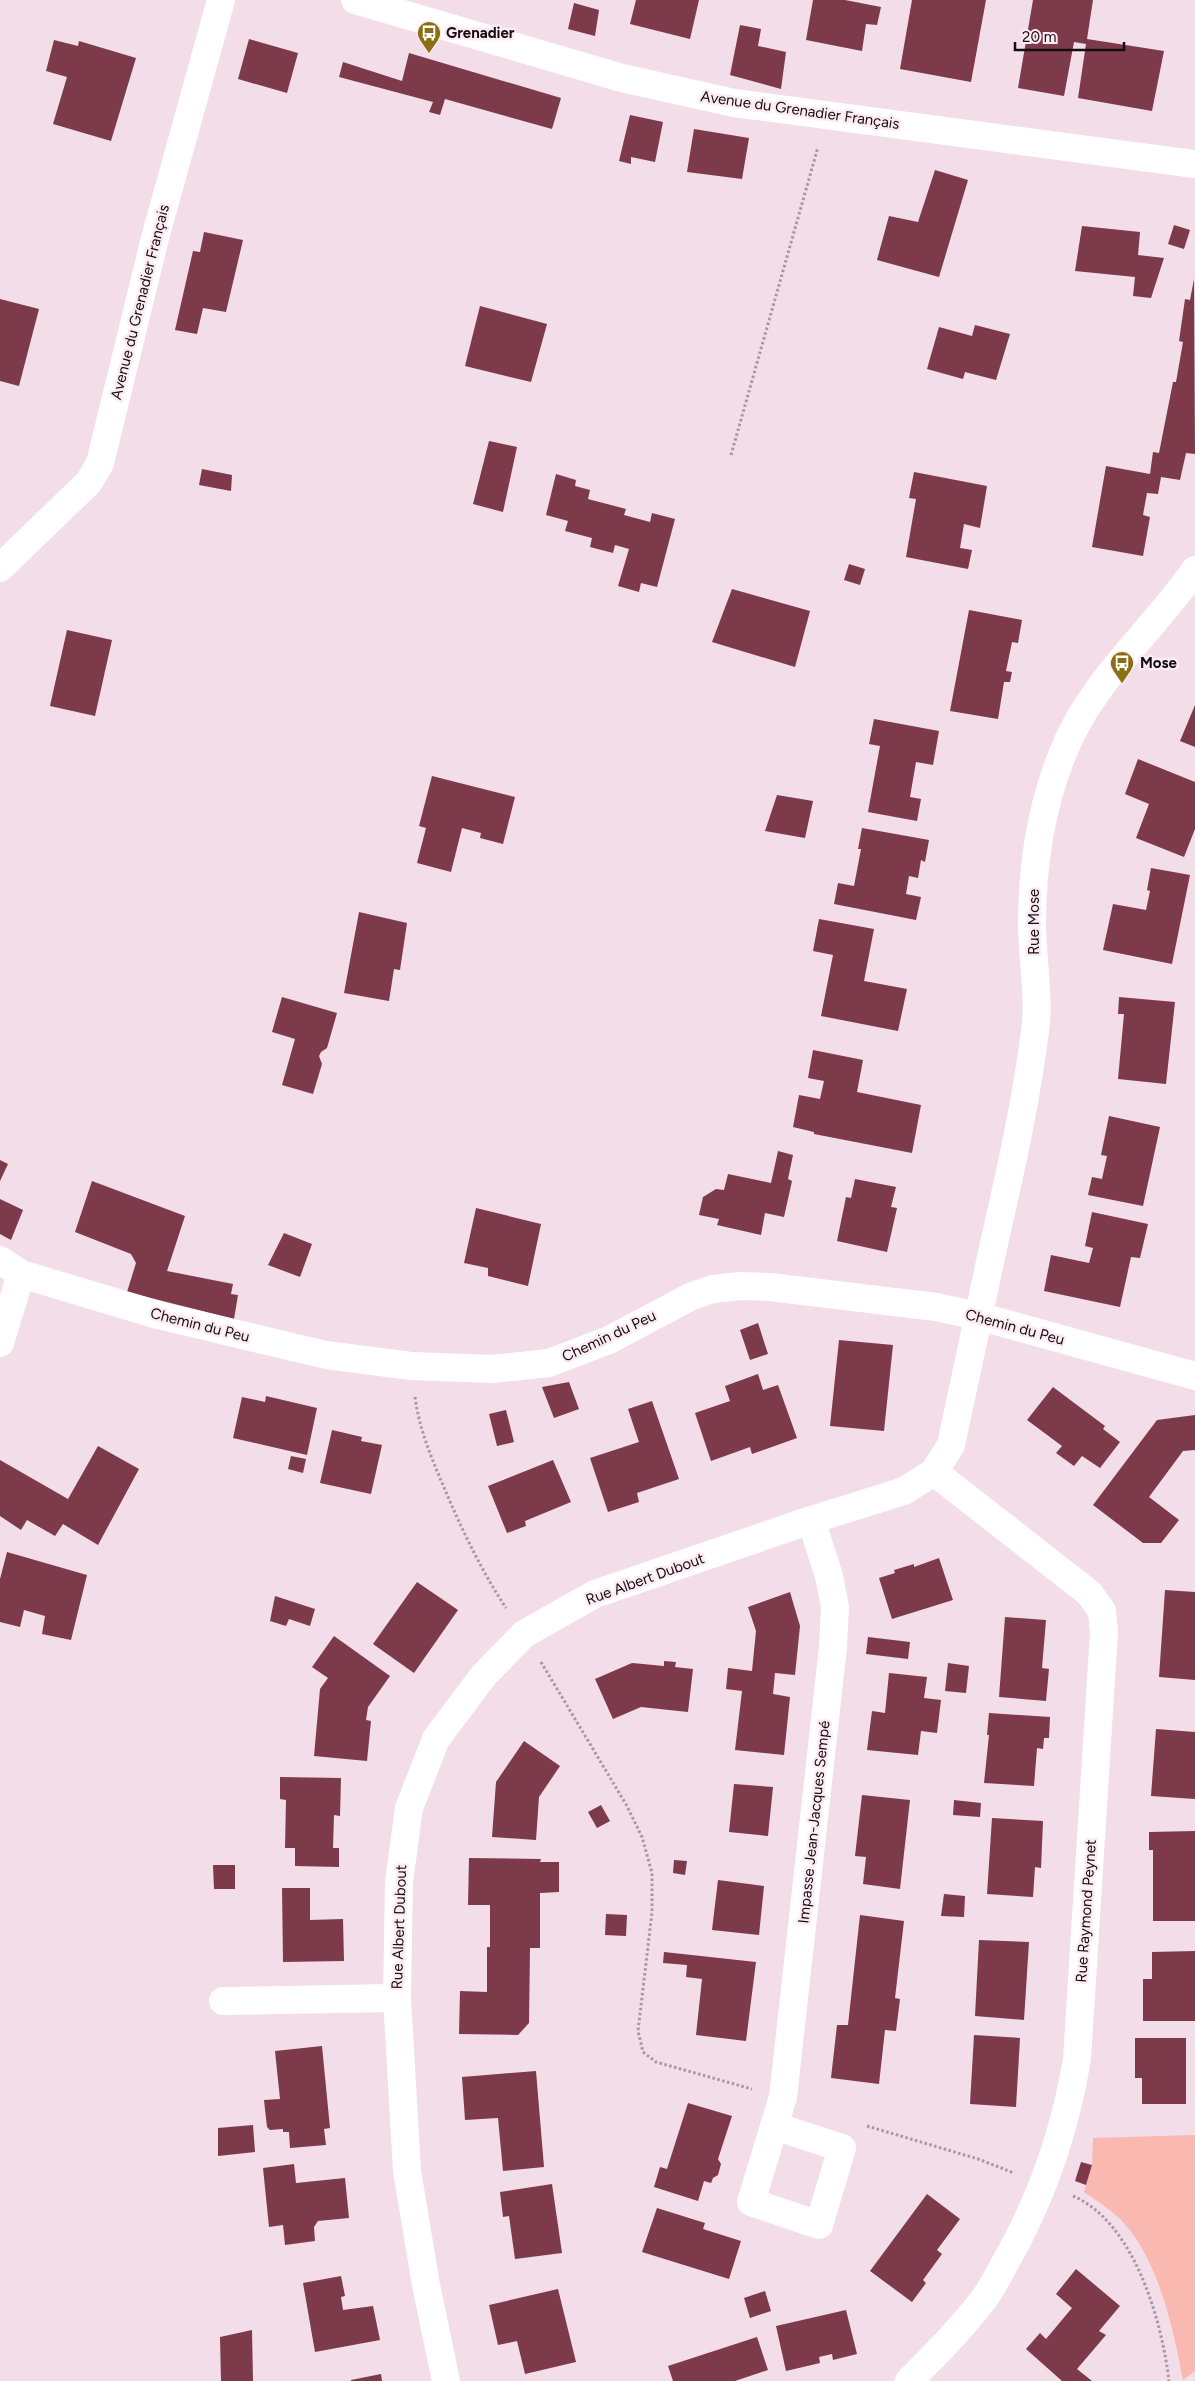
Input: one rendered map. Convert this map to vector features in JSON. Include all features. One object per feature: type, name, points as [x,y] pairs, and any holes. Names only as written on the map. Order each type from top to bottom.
[{"type":"street","name":"Avenue du Grenadier Français","points":[[0,568],[89,482],[100,462],[155,238],[221,0]]},
{"type":"street","name":"Avenue du Grenadier Français","points":[[355,0],[622,78],[734,103],[1195,164]]},
{"type":"street","name":"Rue Mose","points":[[978,1316],[1026,1101],[1036,1019],[1032,925],[1036,848],[1047,797],[1062,753],[1089,701],[1110,672],[1175,600],[1195,570]]},
{"type":"street","name":"Chemin du Peu","points":[[0,1343],[10,1267],[158,1315],[326,1355],[411,1366],[492,1370],[548,1363],[609,1340],[692,1296],[713,1289],[740,1286],[770,1287],[926,1306],[978,1316],[1195,1376]]},
{"type":"street","name":"Rue Albert Dubout","points":[[446,2381],[426,2285],[407,2171],[397,1998],[399,1882],[409,1808],[436,1739],[484,1675],[524,1634],[595,1594],[811,1520],[904,1491],[934,1472],[951,1445],[978,1316]]},
{"type":"street","name":"Rue Raymond Peynet","points":[[909,2381],[945,2346],[986,2295],[1022,2233],[1054,2157],[1070,2102],[1077,2059],[1104,1632],[1102,1611],[1089,1593],[934,1472]]},
{"type":"street","name":"Impasse Jean-Jacques Sempé","points":[[774,2126],[783,2097],[836,1607],[829,1576],[811,1520]]},
{"type":"street","points":[[222,2001],[397,1998]]},
{"type":"path","points":[[731,454],[827,115]]},
{"type":"path","points":[[411,1366],[418,1417],[457,1520],[486,1578],[524,1634],[627,1806],[642,1837],[652,1873],[652,1902],[638,2031],[643,2052],[656,2062],[783,2097]]},
{"type":"path","points":[[860,2123],[978,2159],[1043,2184],[1082,2200],[1109,2222],[1127,2248],[1150,2300],[1166,2355],[1169,2381]]},
{"type":"shaded area","points":[[1195,2135],[1195,2371],[1183,2380],[1169,2316],[1154,2272],[1144,2251],[1118,2217],[1084,2192],[1092,2165],[1093,2138]]},
{"type":"building","points":[[636,0],[699,0],[690,39],[630,24]]},
{"type":"building","points":[[813,0],[845,0],[881,7],[877,25],[866,24],[862,51],[806,40]]},
{"type":"building","points":[[912,0],[986,0],[971,82],[900,69]]},
{"type":"building","points":[[1033,0],[1093,0],[1087,39],[1164,51],[1152,111],[1078,98],[1086,44],[1074,42],[1064,96],[1018,88]]},
{"type":"building","points":[[574,3],[599,10],[595,36],[568,29]]},
{"type":"building","points":[[740,25],[761,29],[758,46],[786,52],[781,89],[730,75]]},
{"type":"building","points":[[249,39],[298,53],[287,93],[238,79]]},
{"type":"building","points":[[54,40],[78,46],[79,41],[136,58],[111,141],[53,124],[67,77],[46,71]]},
{"type":"building","points":[[409,53],[561,98],[552,129],[445,99],[440,115],[429,112],[433,102],[339,77],[343,62],[402,81]]},
{"type":"building","points":[[630,115],[663,122],[655,162],[631,157],[631,164],[619,161]]},
{"type":"building","points":[[694,129],[749,138],[742,179],[687,172]]},
{"type":"building","points":[[935,170],[968,180],[939,277],[877,260],[889,216],[918,222]]},
{"type":"building","points":[[1174,225],[1190,230],[1184,249],[1168,244]]},
{"type":"building","points":[[1082,226],[1140,232],[1138,255],[1164,258],[1151,298],[1133,296],[1135,277],[1075,271]]},
{"type":"building","points":[[204,232],[243,240],[226,312],[203,308],[197,334],[175,330],[193,251],[200,252]]},
{"type":"building","points":[[1194,279],[1195,454],[1186,453],[1180,480],[1161,477],[1158,494],[1147,493],[1143,515],[1150,517],[1143,556],[1092,547],[1106,466],[1150,474],[1153,452],[1159,453],[1173,382],[1176,382],[1183,342],[1179,341],[1185,299],[1190,300]]},
{"type":"building","points":[[0,299],[39,309],[19,386],[0,381]]},
{"type":"building","points":[[480,306],[547,324],[531,382],[465,366]]},
{"type":"building","points":[[975,325],[1010,334],[996,380],[965,372],[963,379],[927,369],[939,327],[972,336]]},
{"type":"building","points":[[489,441],[517,447],[503,512],[473,504]]},
{"type":"building","points":[[202,469],[232,475],[231,491],[199,485]]},
{"type":"building","points":[[914,472],[987,486],[980,528],[964,524],[960,548],[972,550],[968,569],[906,557],[916,499],[909,498]]},
{"type":"building","points":[[556,474],[576,480],[575,486],[590,490],[588,499],[626,509],[624,515],[650,522],[652,513],[675,519],[657,587],[641,583],[639,592],[618,586],[629,549],[615,545],[613,553],[590,547],[592,538],[565,531],[568,521],[546,515]]},
{"type":"building","points":[[849,564],[865,569],[860,585],[844,580]]},
{"type":"building","points":[[732,589],[810,611],[795,667],[712,642]]},
{"type":"building","points":[[969,610],[1022,620],[1018,643],[1012,642],[1006,671],[1012,672],[1010,682],[1004,682],[998,719],[950,711]]},
{"type":"building","points":[[67,630],[112,640],[95,716],[50,706]]},
{"type":"building","points":[[1195,705],[1195,747],[1180,741]]},
{"type":"building","points":[[874,719],[939,731],[933,765],[916,762],[910,797],[921,799],[917,821],[868,812],[880,746],[869,744]]},
{"type":"building","points":[[1138,759],[1195,782],[1195,829],[1184,857],[1136,838],[1149,804],[1125,794]]},
{"type":"building","points":[[432,776],[515,797],[503,844],[480,838],[481,833],[462,828],[451,872],[417,863],[426,828],[419,826]]},
{"type":"building","points":[[777,795],[813,801],[805,838],[765,831]]},
{"type":"building","points":[[862,828],[929,840],[925,862],[921,860],[918,878],[909,876],[906,894],[921,897],[916,920],[834,904],[838,883],[854,886],[861,849],[858,849]]},
{"type":"building","points":[[1151,868],[1190,875],[1172,964],[1103,950],[1113,904],[1146,910],[1150,891],[1147,890]]},
{"type":"building","points":[[359,912],[407,923],[400,970],[394,969],[389,1001],[344,993]]},
{"type":"building","points":[[819,919],[874,929],[864,981],[907,989],[898,1031],[821,1016],[833,955],[813,951]]},
{"type":"building","points":[[282,997],[337,1013],[327,1048],[319,1056],[322,1064],[313,1094],[282,1085],[295,1039],[272,1032]]},
{"type":"building","points":[[1119,997],[1175,1002],[1166,1084],[1118,1079],[1124,1014],[1118,1014]]},
{"type":"building","points":[[813,1050],[863,1060],[857,1092],[921,1105],[912,1153],[814,1134],[814,1132],[793,1127],[799,1095],[820,1099],[824,1081],[808,1078]]},
{"type":"building","points":[[1109,1116],[1160,1127],[1143,1206],[1088,1195],[1092,1177],[1102,1179],[1107,1156],[1101,1155]]},
{"type":"building","points":[[778,1151],[793,1155],[788,1179],[792,1181],[784,1217],[765,1213],[761,1235],[717,1225],[719,1219],[699,1215],[703,1197],[716,1189],[724,1190],[728,1174],[771,1183]]},
{"type":"building","points":[[0,1160],[8,1164],[0,1181]]},
{"type":"building","points":[[855,1179],[896,1187],[891,1207],[897,1208],[887,1252],[837,1241],[846,1197],[851,1198]]},
{"type":"building","points":[[92,1181],[185,1216],[167,1271],[233,1284],[231,1294],[238,1295],[234,1319],[127,1292],[136,1263],[131,1254],[75,1232]]},
{"type":"building","points":[[0,1199],[23,1210],[11,1240],[0,1234]]},
{"type":"building","points":[[476,1208],[541,1224],[528,1286],[488,1276],[488,1268],[464,1263]]},
{"type":"building","points":[[1092,1212],[1148,1224],[1140,1258],[1131,1257],[1120,1307],[1044,1291],[1051,1255],[1089,1263],[1093,1248],[1085,1246]]},
{"type":"building","points":[[284,1233],[312,1244],[300,1277],[268,1265]]},
{"type":"building","points":[[758,1323],[768,1354],[750,1360],[740,1330]]},
{"type":"building","points":[[839,1340],[893,1345],[884,1431],[830,1426]]},
{"type":"building","points":[[758,1374],[763,1390],[778,1385],[797,1438],[752,1454],[750,1447],[711,1461],[695,1413],[730,1401],[725,1386]]},
{"type":"building","points":[[569,1382],[579,1409],[554,1418],[542,1387]]},
{"type":"building","points":[[1053,1387],[1105,1426],[1103,1429],[1120,1442],[1100,1468],[1082,1456],[1074,1466],[1056,1453],[1062,1446],[1027,1420]]},
{"type":"building","points":[[266,1396],[317,1408],[307,1455],[233,1438],[242,1397],[265,1402]]},
{"type":"building","points":[[652,1401],[679,1479],[637,1493],[639,1502],[608,1512],[590,1458],[639,1442],[628,1409]]},
{"type":"building","points":[[506,1410],[514,1442],[497,1446],[489,1414]]},
{"type":"building","points":[[1195,1415],[1195,1450],[1183,1451],[1149,1497],[1179,1520],[1161,1543],[1143,1543],[1093,1505],[1157,1420]]},
{"type":"building","points":[[332,1430],[362,1437],[361,1441],[382,1445],[371,1494],[320,1483]]},
{"type":"building","points":[[98,1446],[139,1469],[98,1545],[63,1524],[55,1536],[27,1520],[21,1530],[0,1516],[0,1460],[68,1499]]},
{"type":"building","points":[[291,1456],[306,1459],[303,1473],[288,1469]]},
{"type":"building","points":[[553,1460],[571,1502],[525,1521],[526,1526],[507,1533],[488,1486]]},
{"type":"building","points":[[7,1552],[87,1575],[71,1640],[42,1634],[45,1616],[24,1610],[20,1627],[0,1622],[0,1579]]},
{"type":"building","points":[[939,1558],[953,1600],[892,1619],[879,1578],[895,1573],[894,1570],[914,1564],[914,1567]]},
{"type":"building","points":[[417,1582],[458,1610],[414,1673],[373,1644]]},
{"type":"building","points":[[1165,1590],[1195,1592],[1195,1680],[1159,1677]]},
{"type":"building","points":[[790,1592],[800,1626],[795,1675],[775,1673],[773,1694],[790,1697],[784,1755],[735,1750],[742,1691],[726,1689],[728,1668],[752,1671],[756,1631],[748,1607]]},
{"type":"building","points":[[275,1596],[315,1609],[310,1626],[289,1619],[286,1626],[270,1621]]},
{"type":"building","points":[[1005,1617],[1046,1620],[1042,1668],[1049,1669],[1046,1701],[999,1697]]},
{"type":"building","points":[[334,1636],[390,1676],[368,1707],[366,1720],[371,1721],[367,1761],[314,1756],[320,1689],[328,1678],[312,1667]]},
{"type":"building","points":[[868,1637],[910,1642],[908,1659],[866,1654]]},
{"type":"building","points":[[664,1661],[676,1662],[675,1667],[693,1669],[688,1712],[641,1707],[613,1719],[595,1679],[632,1663],[664,1666]]},
{"type":"building","points":[[948,1663],[969,1666],[966,1693],[945,1691]]},
{"type":"building","points":[[889,1673],[927,1677],[924,1698],[941,1700],[937,1733],[921,1731],[918,1755],[867,1750],[872,1711],[885,1713]]},
{"type":"building","points":[[989,1713],[1050,1717],[1049,1738],[1044,1738],[1043,1749],[1037,1748],[1034,1786],[984,1783],[989,1735],[987,1735]]},
{"type":"building","points":[[1156,1729],[1195,1732],[1195,1799],[1151,1796]]},
{"type":"building","points":[[524,1741],[560,1766],[539,1797],[536,1840],[492,1837],[496,1782]]},
{"type":"building","points":[[280,1777],[341,1778],[340,1816],[334,1815],[333,1848],[339,1848],[339,1867],[295,1866],[295,1848],[285,1848],[286,1800],[280,1799]]},
{"type":"building","points":[[734,1784],[773,1787],[768,1836],[729,1832]]},
{"type":"building","points":[[862,1795],[910,1800],[900,1889],[863,1884],[866,1857],[855,1856]]},
{"type":"building","points":[[954,1800],[981,1803],[980,1817],[953,1815]]},
{"type":"building","points":[[601,1805],[610,1821],[597,1828],[588,1812]]},
{"type":"building","points":[[992,1818],[1043,1821],[1041,1868],[1035,1867],[1033,1897],[987,1894]]},
{"type":"building","points":[[1195,1831],[1195,1921],[1153,1921],[1153,1850],[1149,1850],[1149,1832]]},
{"type":"building","points":[[469,1858],[541,1859],[540,1862],[559,1862],[559,1892],[540,1893],[540,1948],[530,1948],[529,2023],[518,2035],[459,2034],[460,1991],[487,1992],[487,1947],[490,1947],[490,1905],[468,1905]]},
{"type":"building","points":[[674,1860],[687,1861],[685,1875],[673,1873]]},
{"type":"building","points":[[213,1865],[235,1865],[235,1889],[214,1889]]},
{"type":"building","points":[[718,1880],[764,1886],[759,1935],[712,1930]]},
{"type":"building","points":[[282,1888],[310,1888],[310,1920],[343,1919],[344,1961],[283,1962]]},
{"type":"building","points":[[944,1894],[965,1896],[964,1917],[941,1916]]},
{"type":"building","points":[[606,1914],[627,1915],[626,1936],[605,1935]]},
{"type":"building","points":[[860,1915],[904,1921],[895,1998],[900,1999],[896,2031],[885,2030],[879,2084],[831,2078],[837,2025],[848,2025]]},
{"type":"building","points":[[979,1940],[1029,1942],[1024,2020],[975,2016]]},
{"type":"building","points":[[1195,1951],[1195,2021],[1143,2021],[1143,1979],[1152,1979],[1152,1952]]},
{"type":"building","points":[[664,1952],[756,1962],[746,2041],[696,2035],[702,1979],[686,1977],[687,1965],[663,1963]]},
{"type":"building","points":[[974,2035],[1020,2038],[1016,2107],[970,2104]]},
{"type":"building","points":[[1135,2038],[1186,2038],[1186,2104],[1142,2104],[1142,2078],[1135,2078]]},
{"type":"building","points":[[322,2046],[330,2128],[324,2129],[326,2145],[290,2148],[289,2132],[283,2132],[283,2129],[270,2130],[267,2127],[264,2100],[280,2099],[275,2051]]},
{"type":"building","points":[[536,2071],[544,2167],[503,2171],[498,2118],[465,2120],[462,2077]]},
{"type":"building","points":[[688,2103],[732,2116],[718,2159],[721,2164],[718,2175],[713,2178],[711,2183],[704,2181],[698,2201],[654,2187],[660,2167],[667,2169]]},
{"type":"building","points":[[253,2125],[255,2152],[218,2156],[218,2128]]},
{"type":"building","points":[[1081,2162],[1092,2165],[1086,2185],[1075,2181]]},
{"type":"building","points":[[294,2164],[296,2183],[345,2178],[349,2218],[318,2221],[314,2227],[315,2241],[285,2245],[283,2225],[269,2227],[263,2168]]},
{"type":"building","points":[[552,2184],[562,2253],[515,2259],[509,2216],[503,2217],[500,2192]]},
{"type":"building","points":[[927,2194],[960,2219],[937,2250],[942,2254],[923,2280],[926,2283],[912,2302],[870,2271]]},
{"type":"building","points":[[657,2208],[705,2223],[703,2229],[741,2241],[729,2279],[642,2252]]},
{"type":"building","points":[[1076,2269],[1120,2306],[1099,2331],[1106,2335],[1077,2369],[1092,2381],[1062,2381],[1026,2349],[1040,2333],[1046,2339],[1072,2308],[1056,2294]]},
{"type":"building","points":[[341,2276],[345,2296],[341,2297],[343,2310],[373,2306],[380,2340],[315,2352],[303,2283]]},
{"type":"building","points":[[558,2289],[576,2362],[525,2374],[517,2341],[498,2345],[489,2305]]},
{"type":"building","points":[[765,2291],[771,2311],[750,2318],[744,2298]]},
{"type":"building","points":[[846,2310],[857,2354],[833,2360],[832,2354],[819,2357],[820,2363],[786,2371],[776,2326]]},
{"type":"building","points":[[252,2330],[253,2381],[221,2381],[220,2337]]},
{"type":"building","points":[[757,2337],[768,2370],[735,2381],[673,2381],[668,2366]]},
{"type":"building","points":[[381,2374],[382,2381],[351,2381],[351,2380]]},
{"type":"place","name":"Grenadier","points":[[429,54]]},
{"type":"place","name":"Mose","points":[[1122,684]]}]
